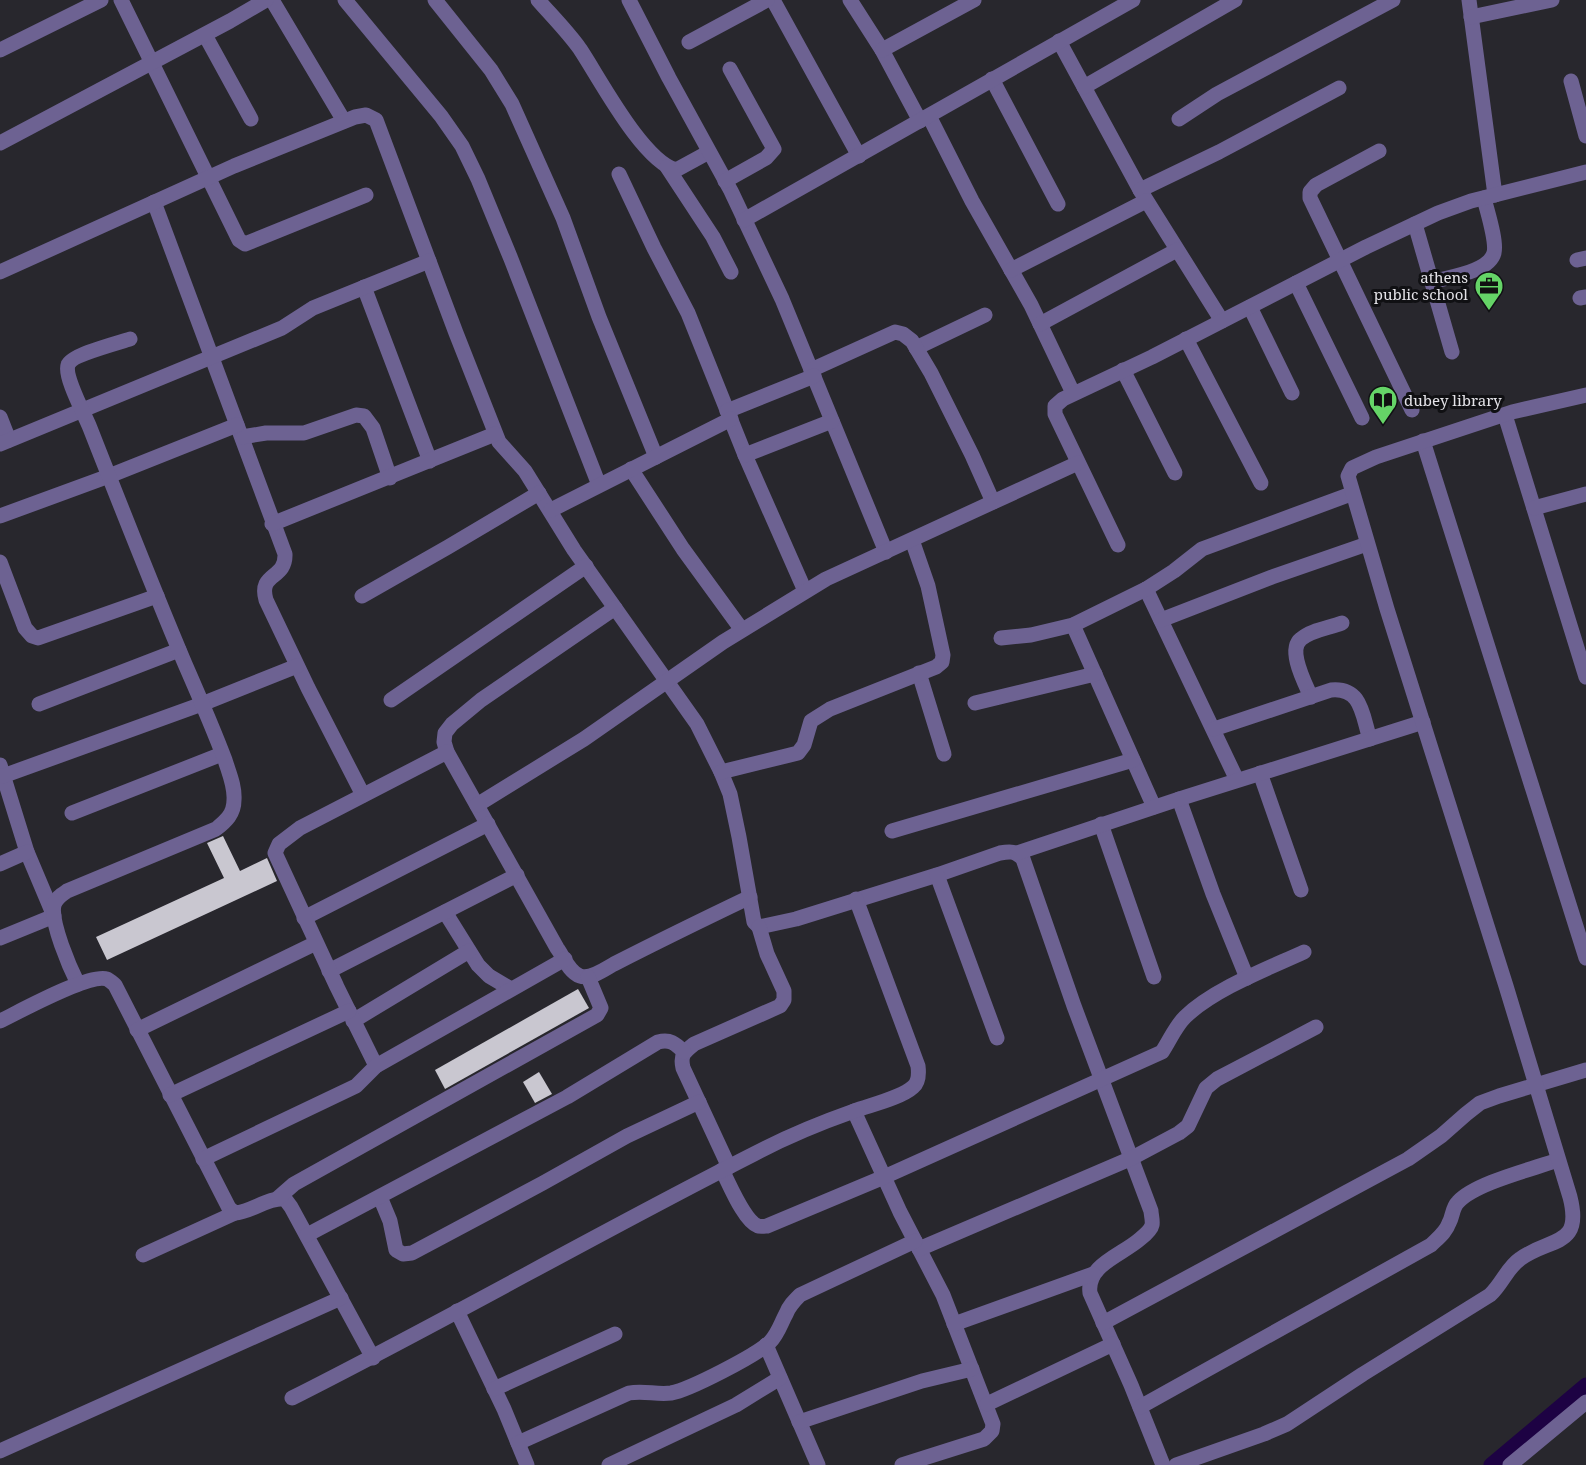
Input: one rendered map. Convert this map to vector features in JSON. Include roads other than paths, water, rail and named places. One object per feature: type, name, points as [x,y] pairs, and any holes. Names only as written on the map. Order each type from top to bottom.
[{"type":"street","points":[[0,50],[101,0]]},
{"type":"street","points":[[121,0],[239,240],[245,244],[366,195]]},
{"type":"street","points":[[0,143],[205,34],[243,6],[266,0]]},
{"type":"street","points":[[272,0],[344,121]]},
{"type":"street","points":[[345,0],[441,116],[462,146],[532,310],[599,485]]},
{"type":"street","points":[[435,0],[491,70],[512,104],[563,218],[599,317],[656,457]]},
{"type":"street","points":[[538,0],[579,48],[597,79],[644,144],[667,167],[713,237],[731,272]]},
{"type":"street","points":[[629,0],[725,182],[782,299],[886,552]]},
{"type":"street","points":[[689,42],[766,0]]},
{"type":"street","points":[[773,0],[860,156]]},
{"type":"street","points":[[850,0],[924,118],[972,201],[1040,324],[1073,393]]},
{"type":"street","points":[[882,50],[974,0]]},
{"type":"street","points":[[744,220],[1132,0]]},
{"type":"street","points":[[1084,87],[1235,0]]},
{"type":"street","points":[[1179,119],[1217,94],[1393,0]]},
{"type":"street","points":[[1432,282],[1480,268],[1489,262],[1494,254],[1469,0]]},
{"type":"street","points":[[1471,17],[1552,0]]},
{"type":"street","points":[[205,34],[251,119]]},
{"type":"street","points":[[1059,41],[1143,196],[1222,321]]},
{"type":"street","points":[[725,182],[766,158],[774,148],[730,69]]},
{"type":"street","points":[[992,80],[1058,204]]},
{"type":"street","points":[[1571,81],[1586,136]]},
{"type":"street","points":[[1011,270],[1339,88]]},
{"type":"street","points":[[0,272],[209,177],[344,121],[366,116],[376,120],[499,442],[525,471],[586,566],[698,724],[730,794],[754,922],[759,927],[767,954],[784,991],[784,1000],[780,1006],[694,1044],[684,1052],[681,1058],[683,1068],[743,1210],[759,1227],[767,1226],[884,1177],[1162,1052],[1184,1017],[1198,1006],[1247,978],[1304,952]]},
{"type":"street","points":[[1379,151],[1316,185],[1310,192],[1310,198],[1412,410]]},
{"type":"street","points":[[667,167],[676,170],[709,152]]},
{"type":"street","points":[[1118,545],[1055,414],[1054,406],[1073,393],[1414,224],[1460,205],[1586,172]]},
{"type":"street","points":[[619,174],[688,313],[745,454],[806,591]]},
{"type":"street","points":[[154,202],[285,554],[285,563],[280,571],[266,583],[263,590],[297,666],[363,795]]},
{"type":"street","points":[[1414,224],[1452,352]]},
{"type":"street","points":[[1040,324],[1178,250]]},
{"type":"street","points":[[0,417],[4,442],[282,328],[313,308],[429,261]]},
{"type":"street","points":[[1296,283],[1362,418]]},
{"type":"street","points":[[363,286],[430,462]]},
{"type":"street","points":[[1250,307],[1292,393]]},
{"type":"street","points":[[916,348],[985,315]]},
{"type":"street","points":[[551,510],[656,457],[729,415],[895,332],[903,334],[916,348],[957,424],[993,502]]},
{"type":"street","points":[[54,916],[57,898],[67,891],[216,829],[233,811],[232,783],[222,754],[68,376],[67,367],[70,361],[130,339]]},
{"type":"street","points":[[1186,339],[1261,483]]},
{"type":"street","points":[[1123,370],[1175,473]]},
{"type":"street","points":[[1176,1465],[1287,1424],[1490,1295],[1521,1258],[1569,1234],[1574,1224],[1574,1213],[1503,975],[1351,494],[1348,476],[1352,468],[1423,441],[1505,415],[1586,395]]},
{"type":"street","points":[[0,516],[240,431],[304,433],[356,415],[364,416],[373,428],[390,478]]},
{"type":"street","points":[[1505,415],[1586,676]]},
{"type":"street","points":[[745,454],[832,421]]},
{"type":"street","points":[[272,524],[495,434]]},
{"type":"street","points":[[1423,441],[1586,958]]},
{"type":"street","points":[[477,805],[584,739],[742,630],[826,579],[1078,463]]},
{"type":"street","points":[[631,470],[683,549],[742,630]]},
{"type":"street","points":[[362,596],[539,493]]},
{"type":"street","points":[[1001,638],[1031,635],[1073,625],[1146,589],[1202,549],[1351,494]]},
{"type":"street","points":[[1534,508],[1586,494]]},
{"type":"street","points":[[721,772],[798,753],[804,745],[811,721],[830,709],[936,667],[942,662],[943,655],[928,586],[912,540]]},
{"type":"street","points":[[1161,620],[1272,577],[1367,544]]},
{"type":"street","points":[[0,562],[25,628],[32,636],[39,638],[157,596]]},
{"type":"street","points":[[391,699],[586,566]]},
{"type":"street","points":[[1146,589],[1237,780]]},
{"type":"street","points":[[615,608],[481,700],[452,724],[445,733],[444,742],[447,752],[565,959],[580,977],[588,977],[750,897]]},
{"type":"street","points":[[1311,697],[1295,656],[1295,647],[1299,640],[1307,635],[1342,624]]},
{"type":"street","points":[[1073,625],[1154,807]]},
{"type":"street","points":[[39,704],[179,650]]},
{"type":"street","points":[[78,984],[67,960],[54,916],[27,852],[2,777],[202,704],[297,666]]},
{"type":"street","points":[[919,674],[944,754]]},
{"type":"street","points":[[975,703],[1095,674]]},
{"type":"street","points":[[1214,729],[1331,690],[1342,689],[1353,693],[1358,701],[1370,739]]},
{"type":"street","points":[[1017,853],[1179,798],[1423,722]]},
{"type":"street","points":[[376,1066],[275,853],[279,844],[300,828],[447,752]]},
{"type":"street","points":[[72,813],[222,754]]},
{"type":"street","points":[[892,831],[1133,760]]},
{"type":"street","points":[[1260,773],[1301,890]]},
{"type":"street","points":[[1179,798],[1213,894],[1247,978]]},
{"type":"street","points":[[304,918],[488,824]]},
{"type":"street","points":[[1101,824],[1154,977]]},
{"type":"street","points":[[759,927],[796,919],[937,876],[1000,853],[1011,851],[1023,859],[1151,1210],[1152,1225],[1147,1233],[1131,1248],[1103,1264],[1088,1283],[1090,1293],[1163,1465]]},
{"type":"street","points":[[0,864],[27,852]]},
{"type":"street","points":[[329,971],[517,875]]},
{"type":"street","points":[[937,876],[997,1038]]},
{"type":"street","points":[[292,1398],[373,1358],[756,1152],[913,1087],[919,1078],[914,1052],[856,899]]},
{"type":"street","points":[[445,912],[478,965],[489,976],[512,989]]},
{"type":"street","points":[[0,938],[54,916]]},
{"type":"street","points":[[137,1030],[316,943]]},
{"type":"street","points":[[170,1095],[351,1016],[469,951]]},
{"type":"street","points":[[203,1159],[356,1086],[376,1066],[565,959]]},
{"type":"street","points":[[143,1255],[235,1214],[244,1213],[278,1198],[294,1184],[597,1015],[601,1008],[588,977]]},
{"type":"street","points":[[0,1021],[78,984],[107,979],[115,985],[203,1159],[229,1208],[235,1214]]},
{"type":"street","points":[[518,1443],[629,1394],[640,1391],[665,1394],[675,1392],[708,1378],[766,1345],[778,1331],[790,1305],[800,1295],[1132,1158],[1188,1126],[1195,1115],[1201,1096],[1206,1088],[1217,1079],[1316,1026]]},
{"type":"street","points":[[307,1235],[567,1097],[658,1042],[667,1040],[676,1044],[684,1052]]},
{"type":"street","points":[[1103,1323],[1408,1159],[1441,1136],[1480,1103],[1586,1070]]},
{"type":"street","points":[[380,1197],[390,1221],[396,1250],[403,1254],[412,1253],[543,1184],[627,1136],[699,1102]]},
{"type":"street","points":[[854,1111],[943,1295],[993,1424],[992,1431],[984,1439],[902,1465]]},
{"type":"street","points":[[1140,1407],[1431,1245],[1449,1224],[1455,1204],[1465,1195],[1480,1187],[1558,1160]]},
{"type":"street","points":[[278,1198],[285,1199],[291,1207],[373,1358]]},
{"type":"street","points":[[954,1324],[1093,1274]]},
{"type":"street","points":[[0,1451],[341,1298]]},
{"type":"street","points":[[457,1311],[527,1465]]},
{"type":"street","points":[[494,1389],[615,1334]]},
{"type":"street","points":[[987,1404],[1113,1344]]},
{"type":"street","points":[[766,1345],[818,1465]]},
{"type":"street","points":[[799,1422],[922,1381],[972,1369]]},
{"type":"street","points":[[609,1465],[736,1405],[780,1378]]},
{"type":"street","points":[[1510,1465],[1586,1402]]},
{"type":"waterway","points":[[1491,1465],[1586,1385]]},
{"type":"place","name":"athens public school","points":[[1489,312]]},
{"type":"place","name":"dubey library","points":[[1383,426]]}]
